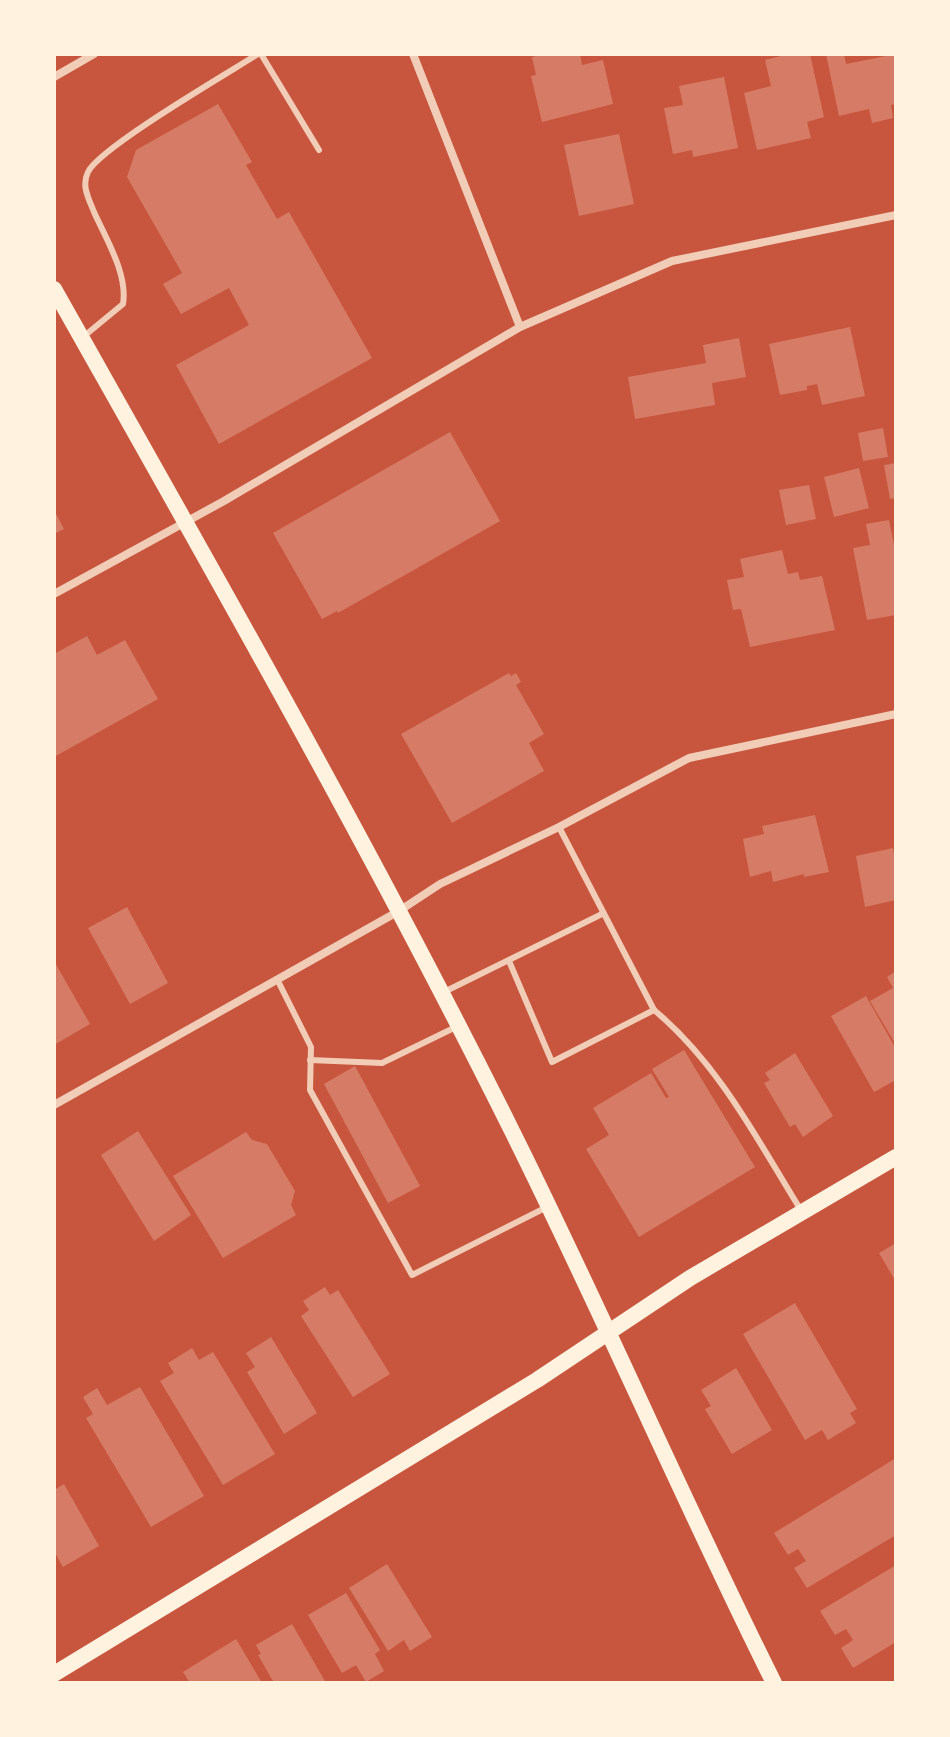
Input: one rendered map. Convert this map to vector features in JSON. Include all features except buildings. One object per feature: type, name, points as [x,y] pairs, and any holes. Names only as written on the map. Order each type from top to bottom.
[{"type":"main road","points":[[54,289],[399,911],[549,1207],[702,1539],[774,1683]]},
{"type":"main road","points":[[54,1674],[518,1392],[690,1278],[896,1157]]},
{"type":"street","points":[[54,77],[94,54]]},
{"type":"street","points":[[413,54],[520,327]]},
{"type":"street","points":[[54,594],[185,522],[520,327],[672,261],[896,215]]},
{"type":"street","points":[[54,1105],[399,911],[440,884],[559,827],[689,758],[896,714]]},
{"type":"lane","points":[[81,337],[123,304],[125,294],[119,270],[85,189],[88,171],[120,142],[260,54],[319,150]]},
{"type":"lane","points":[[559,827],[654,1010],[681,1033],[715,1073],[802,1213]]},
{"type":"lane","points":[[441,994],[602,914]]},
{"type":"lane","points":[[509,961],[552,1062],[654,1010]]},
{"type":"lane","points":[[277,979],[311,1047],[310,1090],[412,1275],[549,1207]]},
{"type":"lane","points":[[310,1060],[382,1063],[458,1026]]}]
